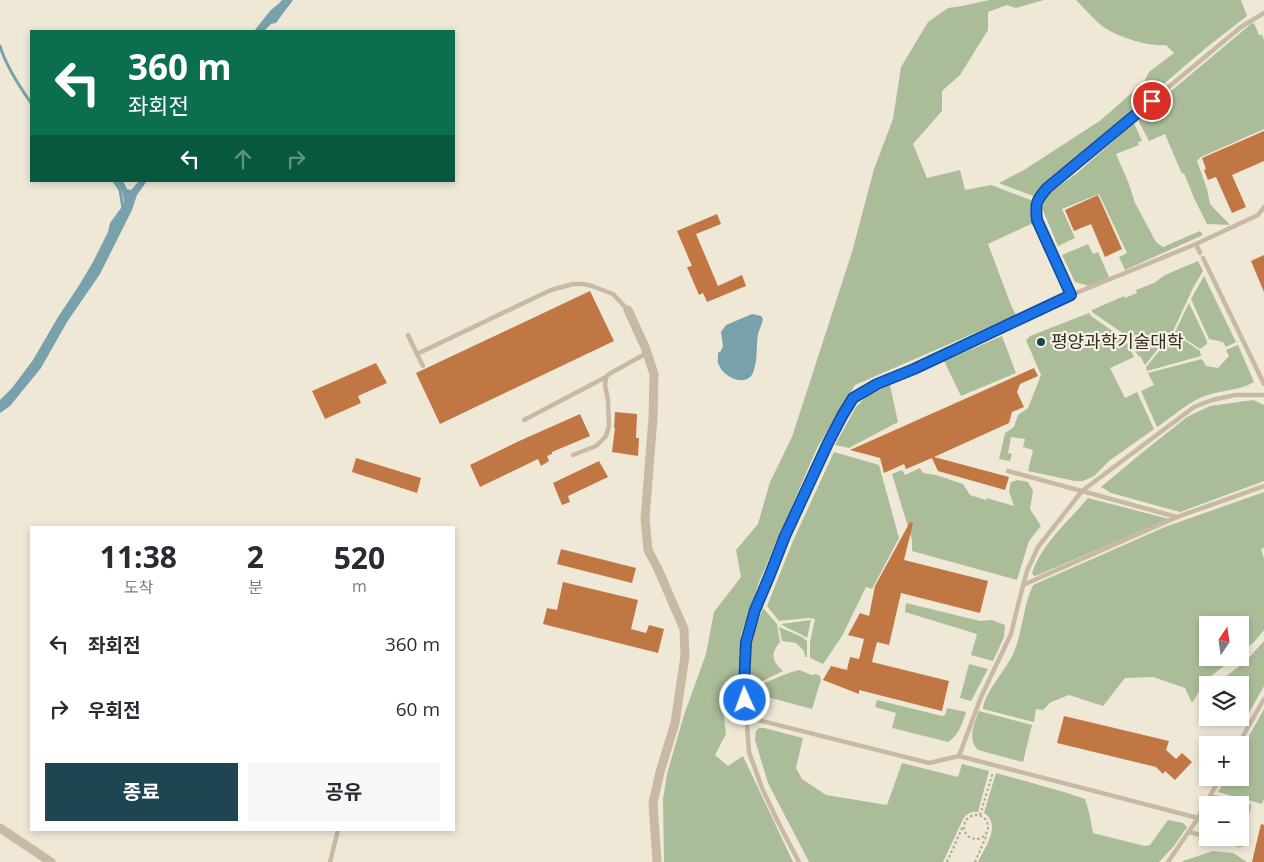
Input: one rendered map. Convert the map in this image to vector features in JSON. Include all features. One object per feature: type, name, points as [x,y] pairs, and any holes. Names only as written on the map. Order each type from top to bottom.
[{"type":"street","points":[[628,310],[654,374],[646,519],[648,550],[684,629],[685,656],[675,723],[653,803],[656,862]]},
{"type":"street","points":[[0,828],[51,862]]},
{"type":"lane","points":[[1071,295],[1037,220],[1035,206],[1039,196],[1241,26],[1264,13]]},
{"type":"lane","points":[[800,862],[762,788],[749,752],[744,682],[746,642],[755,610],[785,536],[828,443],[853,398],[877,384],[1071,295],[1196,244],[1258,216],[1264,207]]},
{"type":"lane","points":[[1196,244],[1264,384]]},
{"type":"lane","points":[[417,354],[551,290],[572,284],[592,286],[613,294],[628,310]]},
{"type":"lane","points":[[408,335],[422,366]]},
{"type":"lane","points":[[524,420],[647,353]]},
{"type":"lane","points":[[573,455],[596,446],[606,436],[609,426],[606,377]]},
{"type":"lane","points":[[960,756],[981,697],[1012,634],[1023,585],[1038,547],[1082,491],[1194,407],[1212,400],[1235,395],[1264,395]]},
{"type":"lane","points":[[1008,472],[1177,518]]},
{"type":"lane","points":[[1023,585],[1177,518],[1264,486]]},
{"type":"lane","points":[[1243,736],[1264,699]]},
{"type":"lane","points":[[746,717],[929,763],[960,756],[1198,818],[1168,862]]},
{"type":"lane","points":[[1210,796],[1216,786]]},
{"type":"lane","points":[[330,862],[338,831]]},
{"type":"lane","points":[[1189,832],[1199,834]]},
{"type":"path","points":[[980,816],[995,765]]},
{"type":"path","points":[[947,862],[965,822],[970,817],[976,815],[986,819],[989,829],[975,862]]},
{"type":"path","points":[[965,822],[964,829],[970,838],[980,839],[988,833]]},
{"type":"green space","points":[[989,0],[1044,0],[1016,8],[1007,5],[988,12],[988,30],[960,75],[942,91],[942,111],[913,144],[927,178],[960,170],[965,190],[991,185],[1031,200],[1035,221],[1049,254],[1046,255],[1031,224],[988,244],[1016,315],[855,385],[817,448],[759,582],[741,635],[737,685],[729,684],[727,688],[723,709],[726,734],[715,755],[728,766],[743,756],[793,862],[664,862],[663,799],[667,774],[684,715],[706,654],[714,612],[741,577],[736,550],[758,524],[770,482],[792,437],[852,252],[874,169],[893,119],[901,67],[928,22],[948,8]]},
{"type":"green space","points":[[1076,0],[1241,0],[1247,16],[1207,47],[1033,196],[999,183],[1024,170],[1101,120],[1144,82],[1149,72],[1174,53],[1166,45],[1143,43],[1126,38],[1105,28]]},
{"type":"green space","points":[[1254,23],[1259,35],[1262,35],[1264,40],[1264,129],[1201,157],[1197,161],[1210,204],[1230,225],[1207,224],[1184,173],[1182,174],[1165,134],[1149,141],[1139,122],[1140,117]]},
{"type":"green space","points":[[1134,123],[1142,141],[1138,142],[1139,145],[1116,154],[1135,203],[1156,242],[1163,247],[1200,231],[1203,235],[1125,270],[1119,257],[1127,253],[1099,194],[1062,209],[1075,238],[1058,246],[1042,208],[1044,201],[1053,190],[1076,174]]},
{"type":"green space","points":[[1088,244],[1093,254],[1098,252],[1109,277],[1089,286],[1075,282],[1062,255]]},
{"type":"green space","points":[[1198,261],[1203,271],[1174,329],[1145,365],[1124,334],[1092,312],[1092,310],[1124,296],[1125,298],[1137,293],[1136,290]]},
{"type":"green space","points":[[1204,276],[1236,342],[1226,347],[1223,342],[1209,339],[1191,299]]},
{"type":"green space","points":[[1189,303],[1207,341],[1207,344],[1200,349],[1175,332]]},
{"type":"green space","points":[[1089,313],[1128,344],[1134,357],[1110,368],[1125,398],[1137,392],[1154,429],[1109,461],[1094,476],[1083,481],[1028,471],[1033,450],[1023,447],[1025,439],[1011,437],[1008,453],[1012,454],[1010,461],[999,459],[1005,433],[1014,427],[1018,415],[1028,408],[1041,375],[1026,340],[1030,336]]},
{"type":"green space","points":[[1174,333],[1200,351],[1201,356],[1147,371],[1146,367]]},
{"type":"green space","points":[[1002,336],[1016,373],[961,396],[944,361]]},
{"type":"green space","points":[[1238,345],[1254,382],[1202,397],[1157,427],[1141,391],[1154,385],[1148,373],[1202,359],[1206,366],[1218,368],[1229,356],[1226,350]]},
{"type":"green space","points":[[890,385],[898,422],[849,448],[835,445],[856,407],[867,396]]},
{"type":"green space","points":[[1253,400],[1264,405],[1264,481],[1180,512],[1111,493],[1101,487],[1187,417],[1210,406]]},
{"type":"green space","points":[[834,452],[879,465],[899,538],[872,589],[866,587],[842,636],[823,664],[810,658],[810,642],[815,619],[779,621],[767,606],[793,541]]},
{"type":"green space","points":[[920,468],[923,473],[936,475],[963,484],[970,495],[1014,506],[1009,491],[1011,482],[1018,480],[1028,482],[1033,491],[1030,509],[1041,526],[1029,541],[1017,580],[912,551],[912,540],[892,474],[902,470],[905,475]]},
{"type":"green space","points":[[1264,492],[1264,548],[1261,549],[1264,559],[1264,630],[1255,641],[1249,646],[1249,616],[1199,616],[1199,666],[1224,666],[1211,676],[1199,676],[1199,692],[1192,703],[1185,688],[1153,677],[1125,678],[1103,706],[1069,695],[1051,702],[1043,710],[1036,709],[1034,722],[983,709],[987,695],[1014,652],[1033,585],[1165,527]]},
{"type":"green space","points":[[1088,498],[1169,519],[1034,576],[1032,573],[1049,542]]},
{"type":"green space","points":[[906,603],[980,621],[992,620],[1005,625],[1004,637],[993,661],[971,655],[977,634],[905,612]]},
{"type":"green space","points":[[763,608],[777,624],[780,642],[775,650],[774,657],[776,664],[783,671],[749,686],[753,635]]},
{"type":"green space","points":[[811,620],[807,638],[781,624]]},
{"type":"green space","points":[[779,627],[807,641],[807,657],[805,657],[804,651],[796,643],[782,641]]},
{"type":"green space","points":[[1264,641],[1264,686],[1249,713],[1249,676],[1226,676],[1240,666],[1249,666],[1249,658]]},
{"type":"green space","points":[[969,664],[988,669],[971,701],[960,698]]},
{"type":"green space","points":[[799,670],[820,676],[821,680],[812,709],[756,694],[752,689],[781,676]]},
{"type":"green space","points":[[877,700],[942,716],[945,715],[947,708],[966,712],[957,733],[948,742],[892,728],[896,713],[875,707]]},
{"type":"green space","points":[[1264,709],[1264,799],[1262,804],[1249,800],[1249,796],[1233,796],[1218,792],[1221,786],[1249,786],[1249,736]]},
{"type":"green space","points":[[979,711],[1032,725],[1023,762],[978,750],[972,736]]},
{"type":"green space","points":[[759,728],[803,738],[796,768],[802,779],[826,795],[887,805],[902,763],[958,777],[962,764],[989,771],[978,812],[969,813],[963,819],[943,862],[809,862],[768,783],[755,740],[756,731]]},
{"type":"green space","points":[[996,773],[1085,799],[1093,833],[1145,846],[1150,845],[1168,820],[1183,823],[1187,827],[1174,846],[1159,862],[978,862],[988,843],[992,830],[992,824],[984,813]]},
{"type":"green space","points":[[1213,851],[1233,853],[1247,862],[1182,862]]},
{"type":"water","points":[[282,0],[293,0],[276,23],[271,24],[265,30],[255,30],[270,11]]},
{"type":"water","points":[[117,182],[124,182],[127,189],[131,190],[138,182],[146,182],[137,195],[132,210],[100,274],[67,322],[41,368],[10,406],[0,413],[0,400],[12,388],[33,360],[93,262],[108,232],[110,223],[124,204],[122,192]]},
{"type":"water","points":[[752,314],[761,316],[763,319],[758,334],[755,368],[750,377],[745,380],[735,379],[725,373],[718,364],[718,353],[723,346],[721,332],[726,325]]},
{"type":"building","points":[[1264,131],[1264,161],[1232,175],[1246,207],[1232,213],[1216,177],[1208,180],[1202,158]]},
{"type":"building","points":[[1098,195],[1122,249],[1105,257],[1091,224],[1074,231],[1065,210]]},
{"type":"building","points":[[717,214],[721,224],[696,234],[718,286],[742,275],[746,286],[707,302],[703,293],[699,295],[687,267],[692,266],[677,231]]},
{"type":"building","points":[[1264,255],[1264,292],[1251,261]]},
{"type":"building","points":[[590,291],[614,341],[440,424],[416,373]]},
{"type":"building","points":[[376,363],[387,383],[358,396],[361,403],[325,419],[312,391]]},
{"type":"building","points":[[1034,368],[1038,376],[1020,384],[1017,392],[1024,407],[1012,412],[1009,423],[934,457],[1009,477],[1005,490],[938,471],[932,458],[906,469],[904,464],[884,473],[880,458],[850,450]]},
{"type":"building","points":[[615,412],[637,414],[636,438],[639,438],[638,456],[612,452]]},
{"type":"building","points":[[580,414],[590,436],[552,452],[552,454],[547,456],[549,461],[541,466],[538,459],[480,487],[470,465]]},
{"type":"building","points":[[356,458],[421,478],[417,493],[352,472]]},
{"type":"building","points":[[599,461],[608,477],[568,496],[570,502],[562,505],[553,483]]},
{"type":"building","points":[[910,522],[913,523],[904,560],[988,581],[980,613],[901,593],[889,645],[877,642],[872,662],[949,681],[942,711],[859,690],[859,694],[823,680],[831,666],[847,670],[850,657],[859,659],[864,639],[848,635],[860,613],[869,616],[875,586]]},
{"type":"building","points":[[561,549],[636,568],[632,583],[557,564]]},
{"type":"building","points":[[563,582],[638,600],[631,629],[646,633],[649,625],[664,629],[658,653],[543,624],[547,608],[557,610]]},
{"type":"building","points":[[1064,716],[1169,741],[1166,750],[1176,759],[1182,753],[1192,762],[1175,780],[1165,771],[1163,774],[1156,767],[1057,743]]},
{"type":"building","points":[[1261,824],[1264,825],[1264,862],[1252,862]]},
{"type":"waterway","points":[[0,46],[9,68],[30,101]]},
{"type":"waterway","points":[[115,182],[120,190],[123,208]]},
{"type":"place","name":"평양과학기술대학","points":[[1041,342]]},
{"type":"route","points":[[745,700],[746,642],[755,610],[785,536],[828,443],[853,398],[877,384],[914,369],[1071,295],[1037,220],[1035,206],[1039,196],[1152,101]]}]
